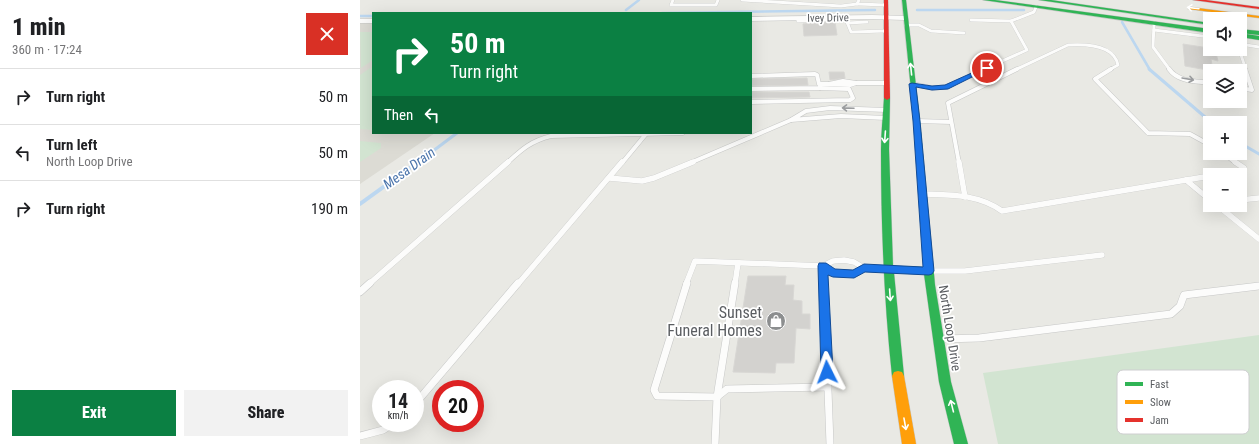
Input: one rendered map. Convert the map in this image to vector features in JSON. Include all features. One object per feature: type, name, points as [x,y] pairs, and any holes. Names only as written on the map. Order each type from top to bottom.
[{"type":"main road","name":"North Loop Drive","points":[[904,0],[905,22],[917,121],[929,271],[945,382],[961,444]]},
{"type":"main road","points":[[985,0],[1097,8],[1203,23]]},
{"type":"main road","points":[[1070,0],[1203,18]]},
{"type":"main road","points":[[1195,0],[1259,8]]},
{"type":"main road","points":[[1202,0],[1259,8]]},
{"type":"main road","points":[[886,2],[887,114],[885,148],[889,269],[894,349],[900,396],[909,444]]},
{"type":"main road","points":[[1038,3],[1138,20],[1203,27]]},
{"type":"main road","points":[[1177,6],[1259,17]]},
{"type":"main road","points":[[1138,20],[1154,26],[1203,30]]},
{"type":"main road","points":[[1247,23],[1259,25]]},
{"type":"main road","points":[[1247,29],[1259,32]]},
{"type":"main road","points":[[1247,31],[1259,32]]},
{"type":"main road","points":[[1247,36],[1259,38]]},
{"type":"main road","points":[[886,83],[912,84]]},
{"type":"main road","points":[[889,269],[929,271]]},
{"type":"street","name":"Ivey Drive","points":[[752,18],[846,20],[887,17],[905,22]]},
{"type":"street","points":[[360,21],[372,21]]},
{"type":"lane","points":[[673,0],[671,5],[716,5],[718,0]]},
{"type":"lane","points":[[742,0],[840,6],[858,2],[886,2]]},
{"type":"lane","points":[[971,20],[1010,21],[1034,12],[1038,3]]},
{"type":"lane","points":[[867,22],[846,20],[851,32],[886,32]]},
{"type":"lane","points":[[912,84],[932,88],[946,87],[1027,50],[1010,21]]},
{"type":"lane","points":[[905,22],[919,25],[930,31],[964,33]]},
{"type":"lane","points":[[1203,36],[1154,26],[1154,47],[1174,75],[1203,82]]},
{"type":"lane","points":[[965,196],[948,103],[1063,47],[1080,44],[1092,46],[1107,51],[1117,59],[1118,65],[1095,78],[1148,133],[1190,134],[1203,141]]},
{"type":"lane","points":[[1247,45],[1259,47]]},
{"type":"lane","points":[[1241,56],[1252,90]]},
{"type":"lane","points":[[752,76],[815,74],[817,75],[820,86]]},
{"type":"lane","points":[[820,86],[836,81],[886,83]]},
{"type":"lane","points":[[752,89],[820,86],[849,89],[853,98],[850,100],[752,102]]},
{"type":"lane","points":[[1247,89],[1259,91]]},
{"type":"lane","points":[[609,178],[642,181],[654,178],[791,120],[806,111],[830,108],[887,114]]},
{"type":"lane","points":[[791,120],[887,114]]},
{"type":"lane","points":[[917,121],[951,122]]},
{"type":"lane","points":[[752,132],[764,131]]},
{"type":"lane","points":[[424,394],[646,134]]},
{"type":"lane","points":[[360,292],[529,144],[544,137],[551,136],[646,134]]},
{"type":"lane","points":[[1233,160],[1244,168]]},
{"type":"lane","points":[[923,194],[965,196],[983,199],[993,203],[1002,211],[1203,177]]},
{"type":"lane","points":[[1186,180],[1203,194]]},
{"type":"lane","points":[[1247,199],[1259,198]]},
{"type":"lane","points":[[1225,212],[1259,240]]},
{"type":"lane","points":[[929,271],[965,272],[1102,255]]},
{"type":"lane","points":[[823,266],[833,260],[856,261],[864,268]]},
{"type":"lane","points":[[828,387],[727,389],[717,397],[657,396],[654,390],[693,262],[823,266],[833,273],[854,274],[864,268],[889,269]]},
{"type":"lane","points":[[715,444],[717,397],[738,263]]},
{"type":"lane","points":[[823,266],[830,444]]},
{"type":"lane","points":[[938,339],[979,338],[1171,314],[1180,310],[1184,295],[1259,286]]},
{"type":"lane","points":[[360,436],[375,432]]},
{"type":"shaded area","points":[[360,23],[372,23],[372,134],[434,134],[360,184]]},
{"type":"green space","points":[[360,32],[372,32],[372,61],[361,68]]},
{"type":"green space","points":[[372,67],[372,130],[360,129],[360,75]]},
{"type":"green space","points":[[360,141],[381,143],[381,148],[360,162]]},
{"type":"green space","points":[[1259,335],[1259,444],[998,444],[983,373]]},
{"type":"building","points":[[835,22],[837,35],[804,36],[803,24]]},
{"type":"building","points":[[1183,44],[1203,47],[1203,56],[1217,56],[1218,61],[1211,59],[1212,64],[1203,64],[1203,69],[1185,66]]},
{"type":"building","points":[[829,72],[844,72],[845,78],[830,80]]},
{"type":"building","points":[[807,78],[808,85],[752,86],[752,79]]},
{"type":"building","points":[[752,92],[809,92],[810,97],[752,98]]},
{"type":"building","name":"Sunset Funeral Homes","points":[[748,276],[786,276],[785,285],[794,285],[793,300],[802,301],[802,314],[810,314],[810,329],[796,328],[794,363],[776,363],[775,373],[733,372]]},
{"type":"waterway","name":"Mesa Drain","points":[[626,10],[639,0]]},
{"type":"waterway","points":[[733,12],[875,10]]},
{"type":"waterway","points":[[917,10],[1024,10]]},
{"type":"waterway","points":[[360,16],[372,16]]},
{"type":"waterway","points":[[1122,22],[1150,70]]},
{"type":"waterway","points":[[1150,70],[1204,116]]},
{"type":"waterway","name":"Mesa Drain","points":[[417,163],[456,134]]},
{"type":"waterway","points":[[1247,147],[1259,154]]},
{"type":"waterway","name":"Mesa Drain","points":[[360,204],[418,162]]},
{"type":"traffic: fast","points":[[904,0],[917,120],[930,285],[945,382],[961,444]]},
{"type":"traffic: fast","points":[[985,0],[1203,30]]},
{"type":"traffic: fast","points":[[1041,0],[1203,23]]},
{"type":"traffic: fast","points":[[1247,32],[1259,33]]},
{"type":"traffic: fast","points":[[1247,36],[1259,38]]},
{"type":"traffic: fast","points":[[887,98],[885,149],[887,234],[892,320],[898,376]]},
{"type":"traffic: fast","points":[[889,269],[929,271]]},
{"type":"traffic: slow","points":[[1190,8],[1259,17]]},
{"type":"traffic: slow","points":[[898,376],[909,444]]},
{"type":"traffic: jam","points":[[886,0],[887,98]]},
{"type":"traffic: jam","points":[[1195,0],[1259,8]]},
{"type":"place","name":"Sunset Funeral Homes","points":[[776,321]]},
{"type":"route","points":[[827,372],[823,266],[833,273],[854,274],[864,268],[929,271],[917,121],[912,84],[932,88],[946,87],[987,68]]}]
